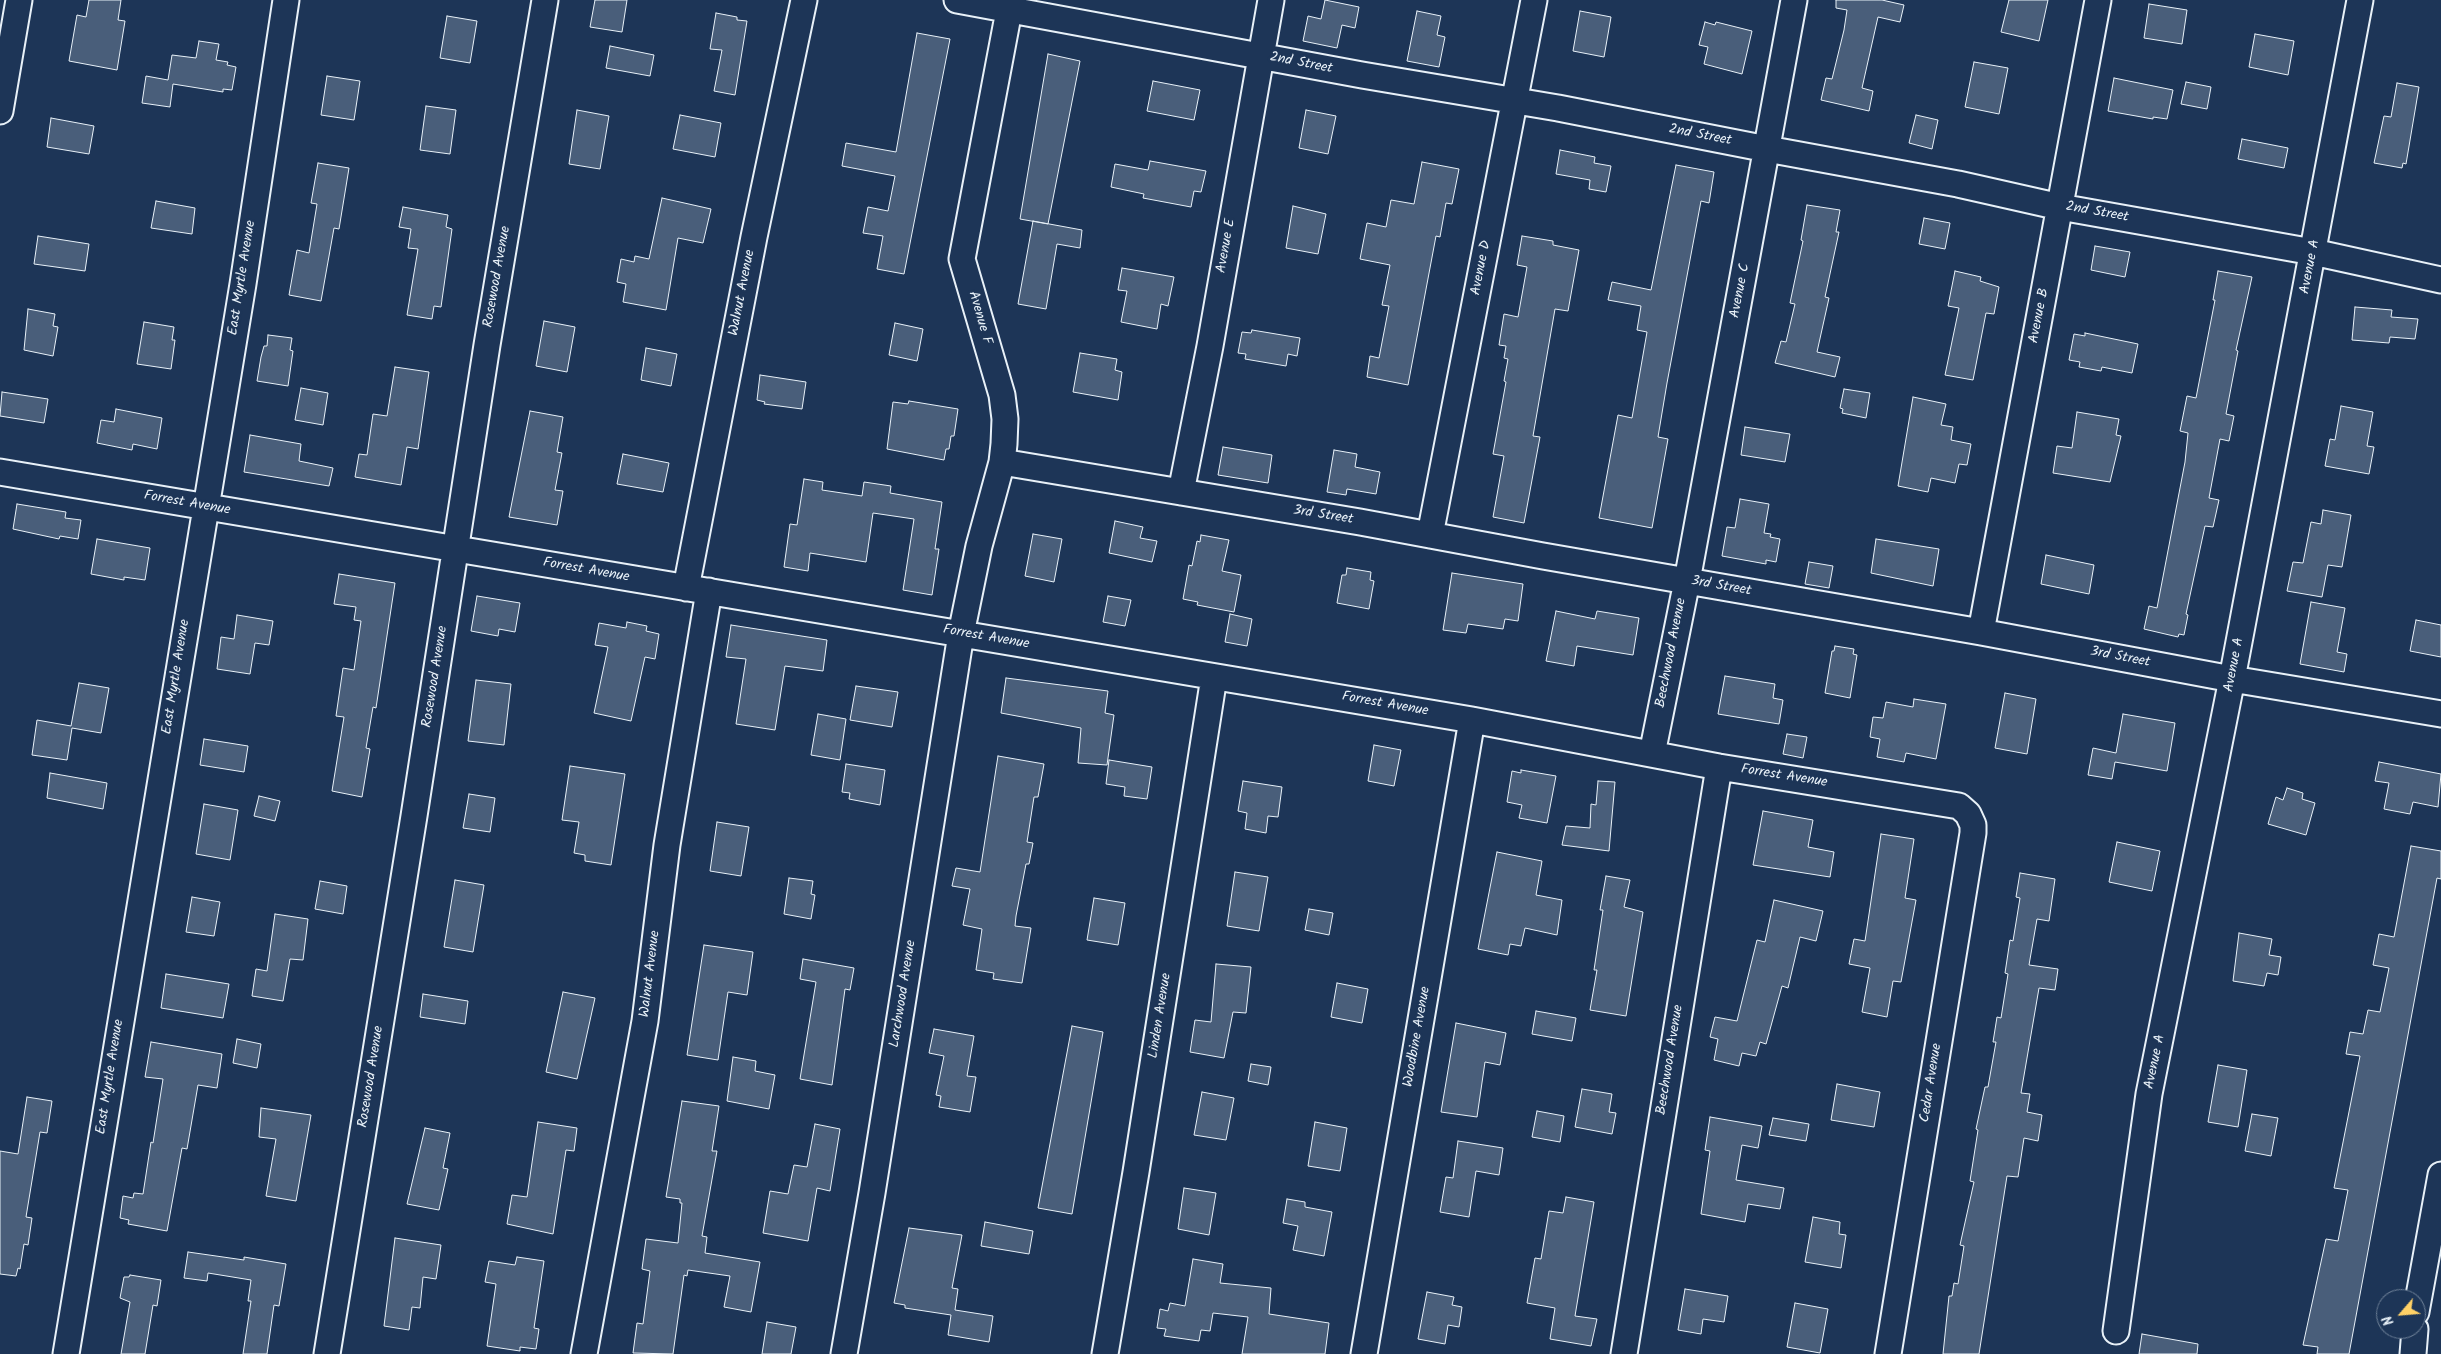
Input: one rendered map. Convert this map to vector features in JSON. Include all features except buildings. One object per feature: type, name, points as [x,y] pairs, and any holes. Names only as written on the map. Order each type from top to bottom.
[{"type":"street","points":[[0,111],[19,0]]},
{"type":"street","name":"East Myrtle Avenue","points":[[66,1354],[243,284],[286,0]]},
{"type":"street","name":"Rosewood Avenue","points":[[327,1354],[487,345],[545,0]]},
{"type":"street","name":"Walnut Avenue","points":[[584,1354],[645,1021],[697,590],[754,237],[804,0]]},
{"type":"street","name":"2nd Street","points":[[957,0],[1010,5],[1261,56],[1515,101],[1958,184],[2060,207],[2313,252],[2441,280]]},
{"type":"street","name":"Avenue E","points":[[1182,492],[1271,0]]},
{"type":"street","name":"Avenue D","points":[[1430,535],[1534,0]]},
{"type":"street","name":"Avenue C","points":[[1687,581],[1794,0]]},
{"type":"street","name":"Avenue B","points":[[1981,632],[2098,0]]},
{"type":"street","name":"Avenue A","points":[[2116,1330],[2149,1094],[2232,679],[2360,0]]},
{"type":"street","name":"Avenue F","points":[[961,634],[979,546],[1002,462],[1005,420],[1002,395],[962,259],[1010,5]]},
{"type":"street","name":"3rd Street","points":[[1002,462],[1430,535],[1981,632],[2232,679],[2441,714]]},
{"type":"street","name":"Forrest Avenue","points":[[0,472],[1472,720],[1719,767],[1959,806],[1968,814]]},
{"type":"street","name":"Beechwood Avenue","points":[[1652,754],[1687,581]]},
{"type":"street","name":"Larchwood Avenue","points":[[844,1354],[872,1193],[961,634]]},
{"type":"street","name":"Linden Avenue","points":[[1105,1354],[1136,1172],[1214,676]]},
{"type":"street","name":"Woodbine Avenue","points":[[1364,1354],[1472,720]]},
{"type":"street","name":"Beechwood Avenue","points":[[1624,1354],[1719,767]]},
{"type":"street","name":"Cedar Avenue","points":[[1888,1354],[1973,833],[1973,826],[1968,814]]},
{"type":"street","points":[[2420,1289],[2440,1187]]},
{"type":"street","points":[[2413,1354],[2414,1339]]}]
